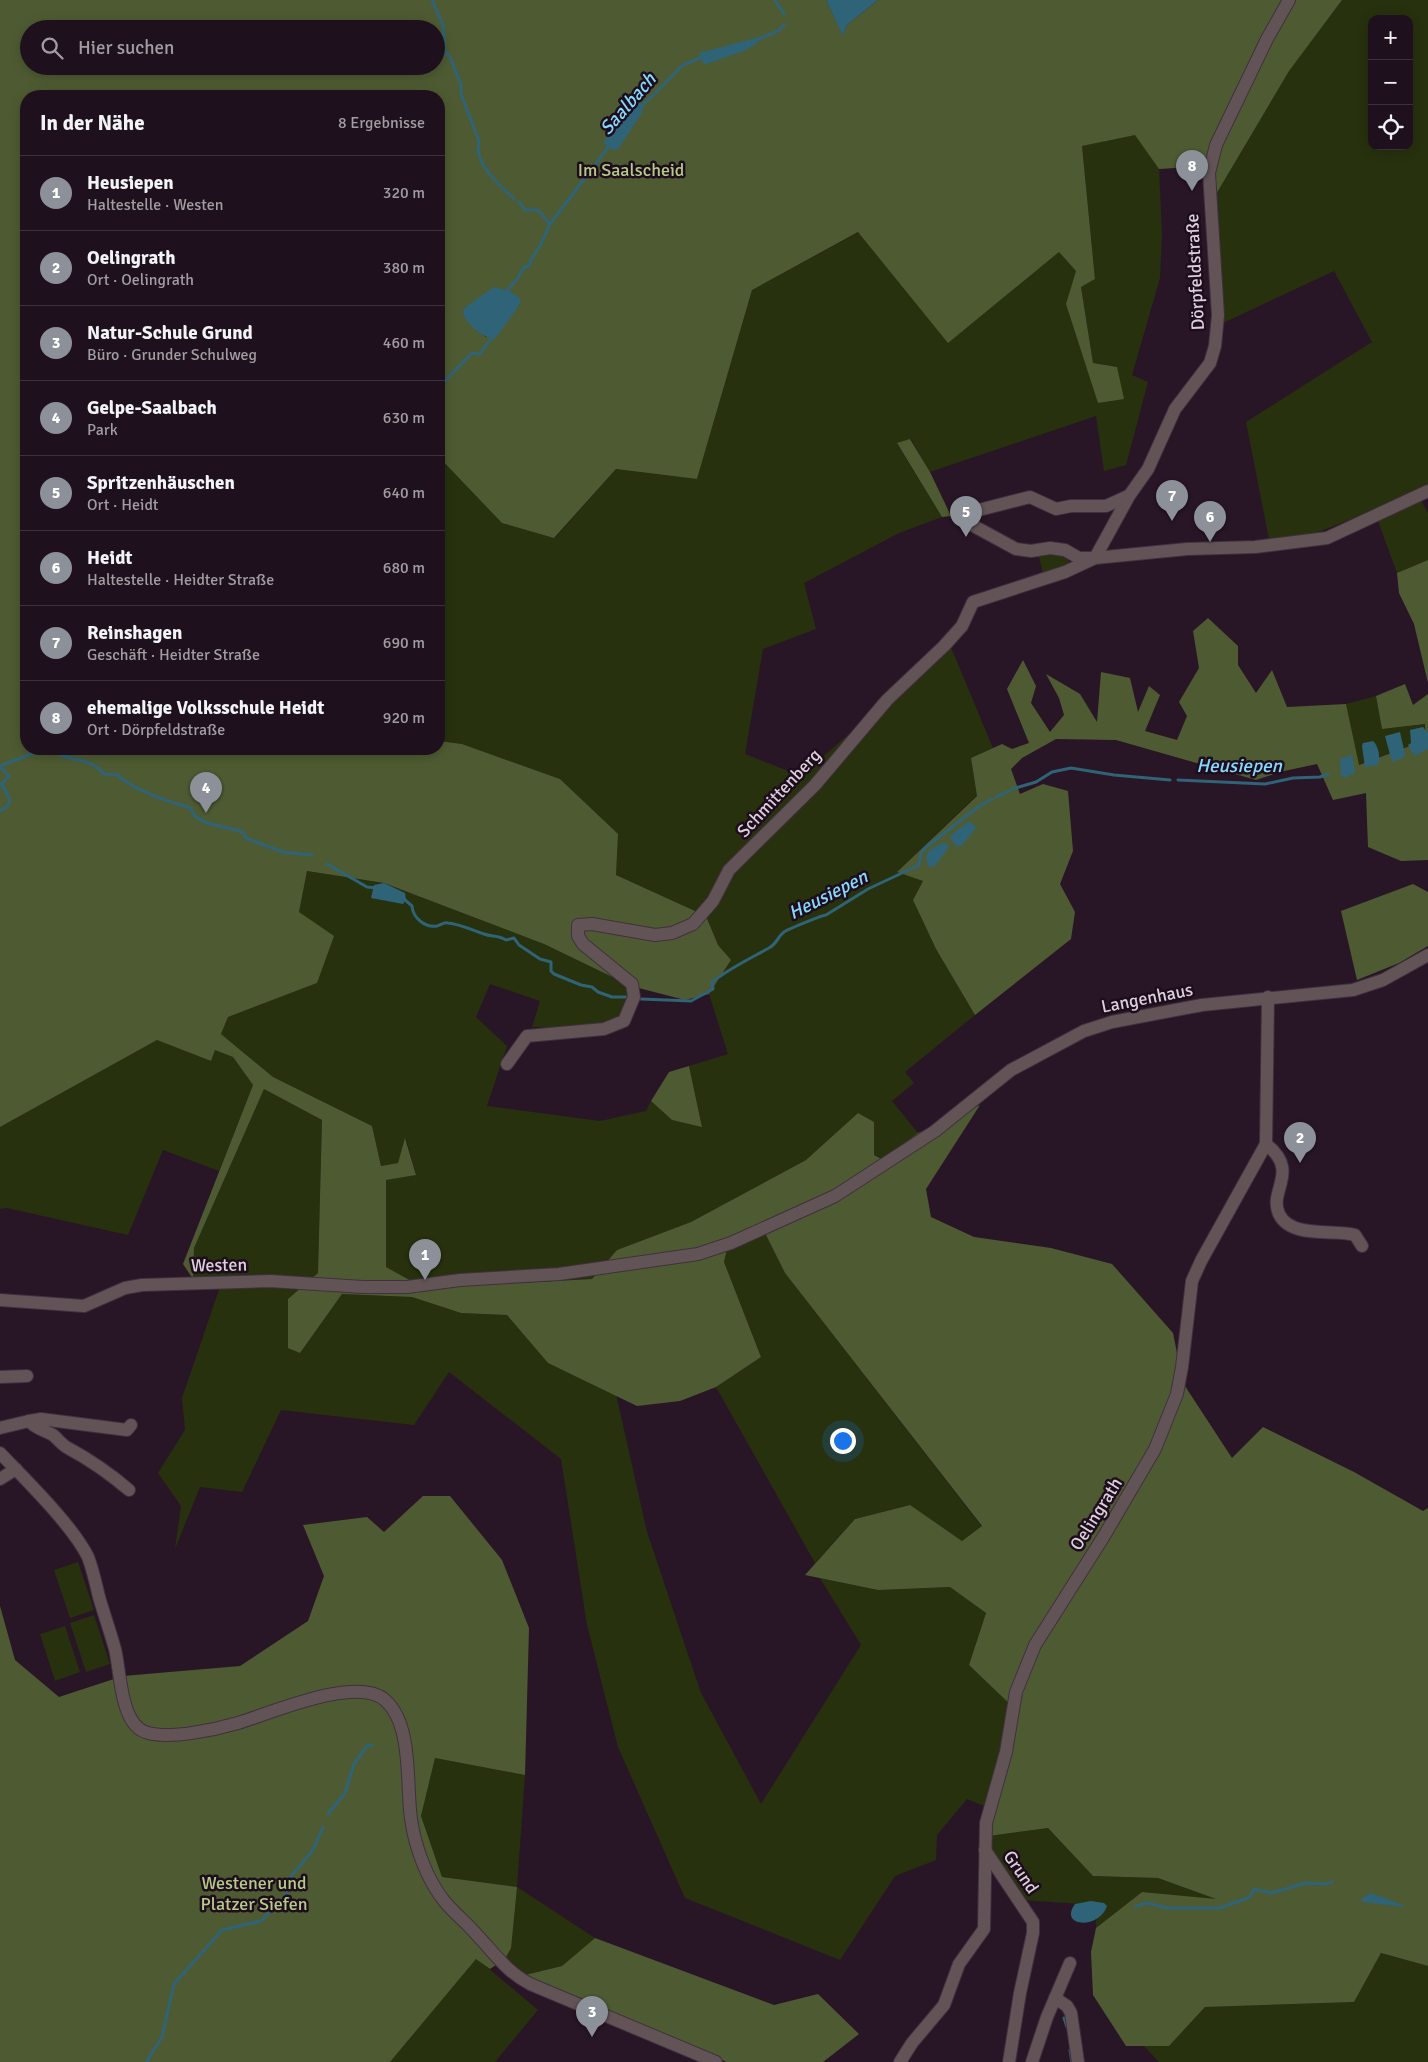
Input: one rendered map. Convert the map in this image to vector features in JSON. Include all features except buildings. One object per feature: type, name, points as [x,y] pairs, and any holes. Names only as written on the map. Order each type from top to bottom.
[{"type":"street","name":"Dörpfeldstraße","points":[[1096,558],[1128,496],[1148,469],[1175,409],[1210,362],[1215,346],[1218,315],[1208,182],[1211,161],[1216,145],[1252,70],[1289,0]]},
{"type":"street","points":[[1128,496],[1106,506],[1071,506],[1056,509],[1030,497],[971,512],[959,518],[1016,549],[1050,548],[1065,550],[1079,558],[1096,558],[1187,549],[1255,547],[1327,538],[1428,491]]},
{"type":"street","name":"Schmittenberg","points":[[507,1064],[527,1036],[604,1030],[621,1024],[631,1009],[634,997],[632,984],[583,944],[578,936],[578,925],[592,924],[640,934],[655,935],[672,933],[693,924],[713,901],[729,870],[815,785],[887,700],[962,626],[973,602],[1065,572],[1096,558]]},
{"type":"street","name":"Langenhaus","points":[[903,1153],[1027,1060],[1097,1026],[1188,1007],[1268,997],[1353,990],[1383,980],[1428,955]]},
{"type":"street","name":"Oelingrath","points":[[1023,1674],[1035,1645],[1104,1536],[1155,1449],[1177,1394],[1192,1281],[1201,1261],[1266,1144],[1268,997]]},
{"type":"street","points":[[1266,1144],[1275,1151],[1281,1160],[1278,1208],[1284,1220],[1302,1230],[1355,1235],[1362,1246]]},
{"type":"street","name":"Westen","points":[[0,1300],[78,1307],[90,1306],[125,1288],[142,1285],[270,1282],[392,1287],[576,1272],[674,1259],[711,1250],[835,1196],[903,1153]]},
{"type":"street","points":[[0,1377],[27,1376]]},
{"type":"street","points":[[0,1428],[41,1419],[127,1430],[131,1425]]},
{"type":"street","points":[[29,1421],[34,1427],[52,1435],[66,1447],[85,1456],[129,1490]]},
{"type":"street","points":[[0,1453],[70,1531],[89,1559],[119,1668],[129,1720],[139,1729],[155,1734],[190,1732],[235,1724],[319,1697],[365,1693],[383,1698],[394,1709],[400,1726],[411,1821],[427,1873],[446,1903],[504,1966],[522,1980],[569,2002],[716,2062]]},
{"type":"street","points":[[0,1479],[16,1469]]},
{"type":"street","name":"Grund","points":[[1009,2062],[1020,1993],[1034,1933],[1033,1922],[985,1850],[986,1822],[989,1806],[1006,1752],[1012,1711],[1023,1674]]},
{"type":"street","points":[[900,2062],[912,2042],[944,2005],[959,1964],[984,1929],[985,1850]]},
{"type":"street","points":[[1032,2062],[1047,2017],[1070,1963]]},
{"type":"street","points":[[1056,1998],[1067,2006],[1071,2013],[1078,2062]]},
{"type":"green space","name":"Im Saalscheid","points":[[0,0],[826,0],[843,35],[847,25],[878,0],[1342,0],[1289,71],[1215,196],[1207,166],[1159,169],[1135,135],[1082,146],[1095,279],[1081,287],[1093,363],[1117,367],[1124,399],[1098,403],[1066,304],[1076,271],[1059,252],[948,343],[858,232],[752,290],[697,479],[616,469],[554,538],[502,523],[445,463],[445,90],[20,90],[20,755],[445,755],[445,742],[462,744],[560,779],[618,834],[616,875],[706,916],[718,945],[731,960],[709,994],[685,1000],[631,986],[544,944],[384,883],[307,871],[299,912],[334,936],[317,983],[228,1017],[221,1034],[273,1077],[372,1126],[381,1166],[398,1163],[405,1138],[416,1175],[386,1180],[386,1267],[424,1288],[592,1279],[617,1250],[691,1222],[806,1160],[858,1113],[874,1122],[874,1155],[883,1160],[918,1133],[980,1105],[926,1189],[931,1217],[974,1237],[1051,1248],[1112,1264],[1173,1333],[1183,1383],[1232,1458],[1263,1427],[1354,1472],[1423,1511],[1428,1508],[1428,1966],[1381,1953],[1354,2002],[1205,2007],[1169,2046],[1126,2046],[1093,1995],[1091,1952],[1096,1928],[1142,1892],[1216,1899],[1158,1878],[1093,1876],[1048,1828],[989,1836],[1017,1711],[969,1665],[986,1613],[950,1587],[878,1590],[805,1575],[855,1519],[910,1505],[962,1541],[982,1526],[785,1273],[765,1233],[727,1249],[724,1262],[761,1357],[716,1387],[680,1401],[637,1406],[548,1363],[507,1315],[461,1313],[412,1297],[342,1294],[300,1353],[288,1348],[288,1299],[318,1273],[322,1120],[264,1089],[194,1248],[193,1279],[183,1264],[253,1085],[233,1057],[215,1050],[211,1061],[157,1040],[0,1127]],"holes":[[[497,288],[511,294],[520,304],[507,320],[486,337],[476,330],[464,308]]]},
{"type":"green space","name":"Im Saalscheid","points":[[637,0],[1055,0],[993,39],[633,407],[505,524],[555,538],[616,469],[697,479],[752,290],[859,232],[948,342],[1059,252],[1076,271],[1098,403],[1117,367],[1093,363],[1081,287],[1095,279],[1082,146],[1135,134],[1159,169],[1162,233],[1160,278],[1132,375],[1148,382],[1126,465],[1104,471],[1096,416],[930,472],[911,439],[897,444],[942,517],[899,533],[804,583],[816,629],[763,649],[745,754],[801,776],[950,645],[993,748],[971,758],[977,795],[898,871],[923,881],[913,900],[936,949],[975,1015],[905,1072],[914,1083],[892,1101],[918,1133],[883,1160],[874,1155],[873,1122],[858,1113],[806,1160],[691,1222],[617,1250],[592,1279],[424,1288],[386,1267],[386,1180],[416,1174],[406,1139],[398,1163],[381,1166],[372,1126],[273,1077],[221,1034],[228,1017],[317,983],[299,912],[307,871],[384,883],[544,944],[631,986],[628,1003],[623,1015],[613,1022],[591,1027],[532,1027],[540,1001],[490,984],[476,1017],[507,1046],[487,1106],[600,1121],[646,1111],[651,1101],[672,1120],[702,1126],[689,1066],[728,1054],[709,994],[731,960],[718,945],[706,916],[616,875],[617,834],[560,779],[462,744],[445,742],[445,317]]},
{"type":"green space","points":[[1342,0],[1428,0],[1428,487],[1417,493],[1428,513],[1428,560],[1397,573],[1374,510],[1316,533],[1269,539],[1246,422],[1372,342],[1334,271],[1223,323],[1215,196],[1289,70]]},
{"type":"green space","points":[[910,439],[930,472],[951,516],[942,517],[897,443]]},
{"type":"green space","points":[[1042,552],[1068,557],[1069,564],[1044,577],[1038,553]]},
{"type":"green space","points":[[1428,560],[1428,683],[1414,624],[1399,593],[1397,573]]},
{"type":"green space","points":[[1208,618],[1238,646],[1238,665],[1256,693],[1272,670],[1287,707],[1346,704],[1359,765],[1426,740],[1425,724],[1382,729],[1376,696],[1405,684],[1413,705],[1428,694],[1428,860],[1401,861],[1368,847],[1366,793],[1333,800],[1317,764],[1284,771],[1256,780],[1116,740],[1056,739],[1022,758],[1011,769],[1020,794],[1043,784],[1068,791],[1073,851],[1060,884],[1075,912],[1071,939],[975,1015],[936,949],[913,900],[923,881],[897,872],[977,796],[971,758],[1002,744],[1012,749],[1029,743],[1007,689],[1023,660],[1036,686],[1031,703],[1050,732],[1064,715],[1059,698],[1046,674],[1080,694],[1097,722],[1101,672],[1130,678],[1138,712],[1149,686],[1160,695],[1145,731],[1177,740],[1187,716],[1179,702],[1199,668],[1193,631]]},
{"type":"green space","points":[[1376,696],[1382,729],[1426,724],[1426,740],[1358,765],[1346,704]]},
{"type":"green space","points":[[1413,884],[1428,892],[1428,946],[1399,963],[1357,980],[1341,911]]},
{"type":"green space","points":[[157,1040],[211,1061],[215,1050],[233,1057],[253,1085],[219,1171],[163,1150],[128,1235],[7,1208],[0,1209],[0,1127]]},
{"type":"green space","points":[[689,1066],[702,1127],[672,1120],[651,1101],[669,1072]]},
{"type":"green space","points":[[264,1089],[322,1120],[318,1274],[288,1299],[300,1353],[342,1294],[412,1297],[461,1313],[507,1315],[548,1363],[616,1394],[647,1532],[701,1693],[761,1804],[861,1645],[820,1578],[878,1590],[950,1587],[986,1613],[969,1665],[1009,1703],[1002,1749],[984,1806],[967,1799],[937,1835],[936,1860],[895,1876],[840,1960],[685,1898],[618,1747],[587,1625],[561,1459],[449,1372],[414,1425],[281,1410],[242,1492],[200,1487],[175,1549],[181,1506],[158,1473],[185,1430],[182,1398],[223,1278],[193,1279],[194,1248]]},
{"type":"green space","points":[[765,1233],[785,1273],[982,1527],[962,1541],[909,1505],[855,1519],[815,1563],[716,1387],[761,1357],[724,1262],[727,1249]]},
{"type":"green space","name":"Westener und Platzer Siefen","points":[[423,1496],[450,1496],[502,1560],[529,1628],[525,1775],[435,1758],[421,1816],[442,1877],[517,1887],[511,1948],[505,1959],[490,1969],[476,1959],[390,2062],[0,2062],[0,1606],[15,1660],[59,1697],[123,1676],[240,1666],[308,1621],[324,1576],[303,1525],[367,1517],[384,1532]]},
{"type":"green space","points":[[78,1562],[94,1610],[70,1618],[54,1570]]},
{"type":"green space","points":[[94,1615],[110,1664],[86,1672],[70,1623]]},
{"type":"green space","points":[[65,1626],[80,1672],[55,1681],[40,1634]]},
{"type":"green space","points":[[435,1758],[525,1775],[517,1887],[442,1877],[421,1816]]},
{"type":"green space","points":[[1048,1828],[1093,1876],[1158,1878],[1219,1900],[1142,1892],[1096,1928],[1095,1905],[1022,1900],[989,1852],[989,1836]]},
{"type":"green space","points":[[517,1887],[595,1938],[562,1966],[521,1976],[505,1959]]},
{"type":"green space","points":[[595,1938],[774,2005],[818,1994],[859,2034],[823,2062],[727,2062],[521,1976],[562,1966]]},
{"type":"green space","points":[[1381,1953],[1428,1966],[1428,2062],[1159,2062],[1144,2046],[1169,2046],[1205,2007],[1354,2002]]},
{"type":"green space","points":[[476,1958],[538,2010],[495,2062],[390,2062]]},
{"type":"water","points":[[826,0],[878,0],[847,25],[843,36]]},
{"type":"water","points":[[756,38],[759,42],[746,50],[704,65],[699,53]]},
{"type":"water","points":[[638,103],[643,104],[642,113],[618,149],[613,150],[604,144],[604,141],[632,106]]},
{"type":"water","points":[[494,287],[507,290],[520,298],[520,304],[495,339],[476,330],[463,313],[464,308]]},
{"type":"water","points":[[1423,727],[1428,733],[1428,749],[1414,756],[1408,745],[1411,743],[1410,730]]},
{"type":"water","points":[[1400,732],[1405,754],[1403,758],[1392,762],[1385,736]]},
{"type":"water","points":[[1373,741],[1378,752],[1378,765],[1365,767],[1362,746],[1363,743]]},
{"type":"water","points":[[1352,755],[1355,773],[1344,778],[1341,776],[1340,759]]},
{"type":"water","points":[[968,822],[972,823],[976,828],[962,845],[957,847],[950,838],[951,835]]},
{"type":"water","points":[[941,843],[948,844],[949,847],[934,867],[928,866],[926,857],[929,851]]},
{"type":"water","points":[[384,883],[405,893],[406,900],[403,904],[371,898],[374,885]]},
{"type":"water","points":[[1371,1893],[1404,1907],[1363,1902],[1361,1899]]},
{"type":"water","points":[[1091,1901],[1104,1903],[1107,1906],[1103,1914],[1089,1922],[1082,1923],[1076,1921],[1072,1917],[1071,1912],[1075,1904]]},
{"type":"waterway","points":[[432,0],[441,20]]},
{"type":"waterway","points":[[775,0],[784,14]]},
{"type":"waterway","name":"Saalbach","points":[[754,41],[778,31],[784,25]]},
{"type":"waterway","points":[[445,52],[450,57],[461,85],[461,94],[479,141],[478,150],[480,158],[495,181],[514,199]]},
{"type":"waterway","name":"Saalbach","points":[[641,107],[683,65],[705,56]]},
{"type":"waterway","name":"Saalbach","points":[[505,293],[518,278],[523,268],[530,265],[530,261],[540,246],[550,224],[610,145]]},
{"type":"waterway","points":[[519,202],[525,210],[538,210],[550,224]]},
{"type":"waterway","name":"Saalbach","points":[[445,381],[472,353],[480,354],[492,337]]},
{"type":"waterway","name":"Saalbach","points":[[0,766],[28,755]]},
{"type":"waterway","name":"Heusiepen","points":[[61,755],[92,764],[104,774],[118,775],[131,785],[189,807],[196,817],[207,823],[244,833],[246,838],[283,852],[312,855]]},
{"type":"waterway","name":"Saalbach","points":[[0,767],[9,776],[0,786]]},
{"type":"waterway","name":"Heusiepen","points":[[1012,789],[1036,782],[1052,772],[1071,768],[1114,775],[1170,780]]},
{"type":"waterway","name":"Heusiepen","points":[[1178,780],[1265,784],[1293,778],[1320,777],[1328,774]]},
{"type":"waterway","points":[[0,811],[8,806],[10,800],[2,784]]},
{"type":"waterway","name":"Heusiepen","points":[[996,797],[1009,791]]},
{"type":"waterway","name":"Heusiepen","points":[[641,999],[691,1001],[713,989],[712,982],[772,946],[784,932],[826,915],[868,889],[919,865],[921,853],[926,847],[978,807],[992,799]]},
{"type":"waterway","name":"Heusiepen","points":[[327,864],[367,887],[377,888]]},
{"type":"waterway","name":"Heusiepen","points":[[404,899],[412,906],[417,918],[424,924],[433,926],[445,923],[453,924],[506,940],[514,938],[519,945],[540,959],[551,962],[551,971],[554,974],[581,985],[592,987],[598,992],[612,997],[626,997]]},
{"type":"waterway","points":[[328,1814],[345,1793],[354,1764],[367,1746],[372,1745]]},
{"type":"waterway","points":[[146,2062],[162,2037],[174,1984],[222,1930],[261,1921],[287,1894],[288,1880],[313,1850],[323,1827]]},
{"type":"waterway","points":[[1136,1906],[1147,1903],[1167,1908],[1220,1908],[1250,1897],[1254,1889],[1271,1893],[1306,1883],[1324,1884],[1332,1882]]},
{"type":"waterway","points":[[1064,2018],[1067,2027]]},
{"type":"waterway","points":[[1070,2050],[1072,2062]]},
{"type":"place","name":"ehemalige Volksschule Heidt","points":[[1192,191]]},
{"type":"place","name":"Reinshagen","points":[[1172,521]]},
{"type":"place","name":"Spritzenhäuschen","points":[[966,537]]},
{"type":"place","name":"Heidt","points":[[1210,542]]},
{"type":"place","name":"Gelpe-Saalbach","points":[[206,813]]},
{"type":"place","name":"Oelingrath","points":[[1300,1163]]},
{"type":"place","name":"Heusiepen","points":[[425,1280]]},
{"type":"place","name":"Natur-Schule Grund","points":[[592,2037]]}]
